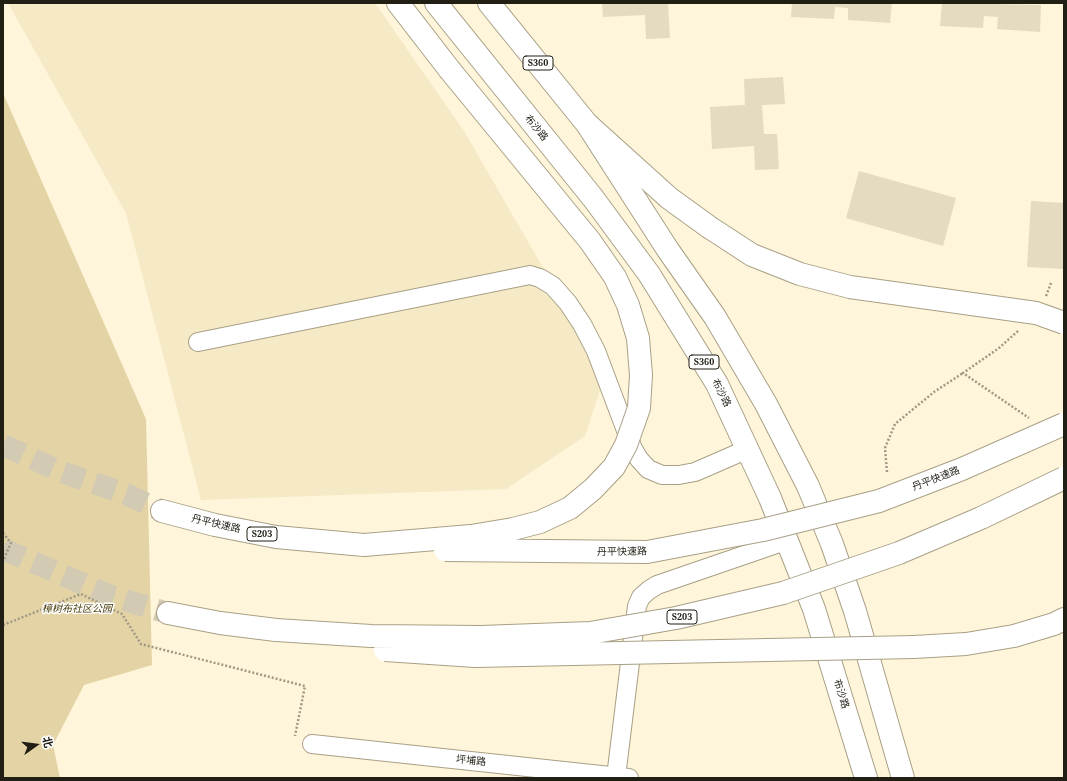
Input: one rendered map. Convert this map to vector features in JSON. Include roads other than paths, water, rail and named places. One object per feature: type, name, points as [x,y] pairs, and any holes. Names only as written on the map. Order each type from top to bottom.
[{"type":"main road","points":[[364,545],[471,536],[513,530],[540,522],[570,508],[593,489],[614,466],[626,445],[639,408],[641,375],[638,338],[628,305],[615,277],[590,241],[449,69],[398,3]]},
{"type":"main road","name":"布沙路","points":[[436,3],[592,198],[649,274],[717,384],[748,448],[788,540],[814,609],[866,778]]},
{"type":"main road","name":"S360","points":[[489,3],[587,124],[668,250],[715,317],[766,404],[808,486],[832,544],[855,611],[903,778]]},
{"type":"main road","points":[[587,124],[669,198],[709,227],[752,255],[800,274],[850,287],[1036,314],[1064,323]]},
{"type":"main road","name":"丹平快速路","points":[[162,512],[215,525],[276,537],[364,545],[473,551],[647,552],[763,530],[879,501],[962,469],[1064,424]]},
{"type":"main road","name":"S203","points":[[168,613],[220,623],[276,630],[371,636],[489,636],[590,633],[676,618],[784,593],[899,553],[981,518],[1064,478]]},
{"type":"main road","points":[[276,630],[372,649],[483,656],[914,647],[966,644],[1014,636],[1054,624],[1064,619]]},
{"type":"street","points":[[198,342],[530,275],[540,278],[553,286],[568,303],[582,324],[599,358],[633,449],[638,459],[648,469],[662,475],[680,475],[695,472],[748,448]]},
{"type":"street","points":[[623,777],[637,606],[641,596],[657,585],[788,540]]},
{"type":"street","name":"坪埔路","points":[[312,744],[623,777]]},
{"type":"tunnel","points":[[3,445],[59,471],[126,494],[162,511]]},
{"type":"tunnel","points":[[3,549],[111,596],[168,613]]},
{"type":"park label","name":"樟树布社区公园","points":[[77,609]]}]
